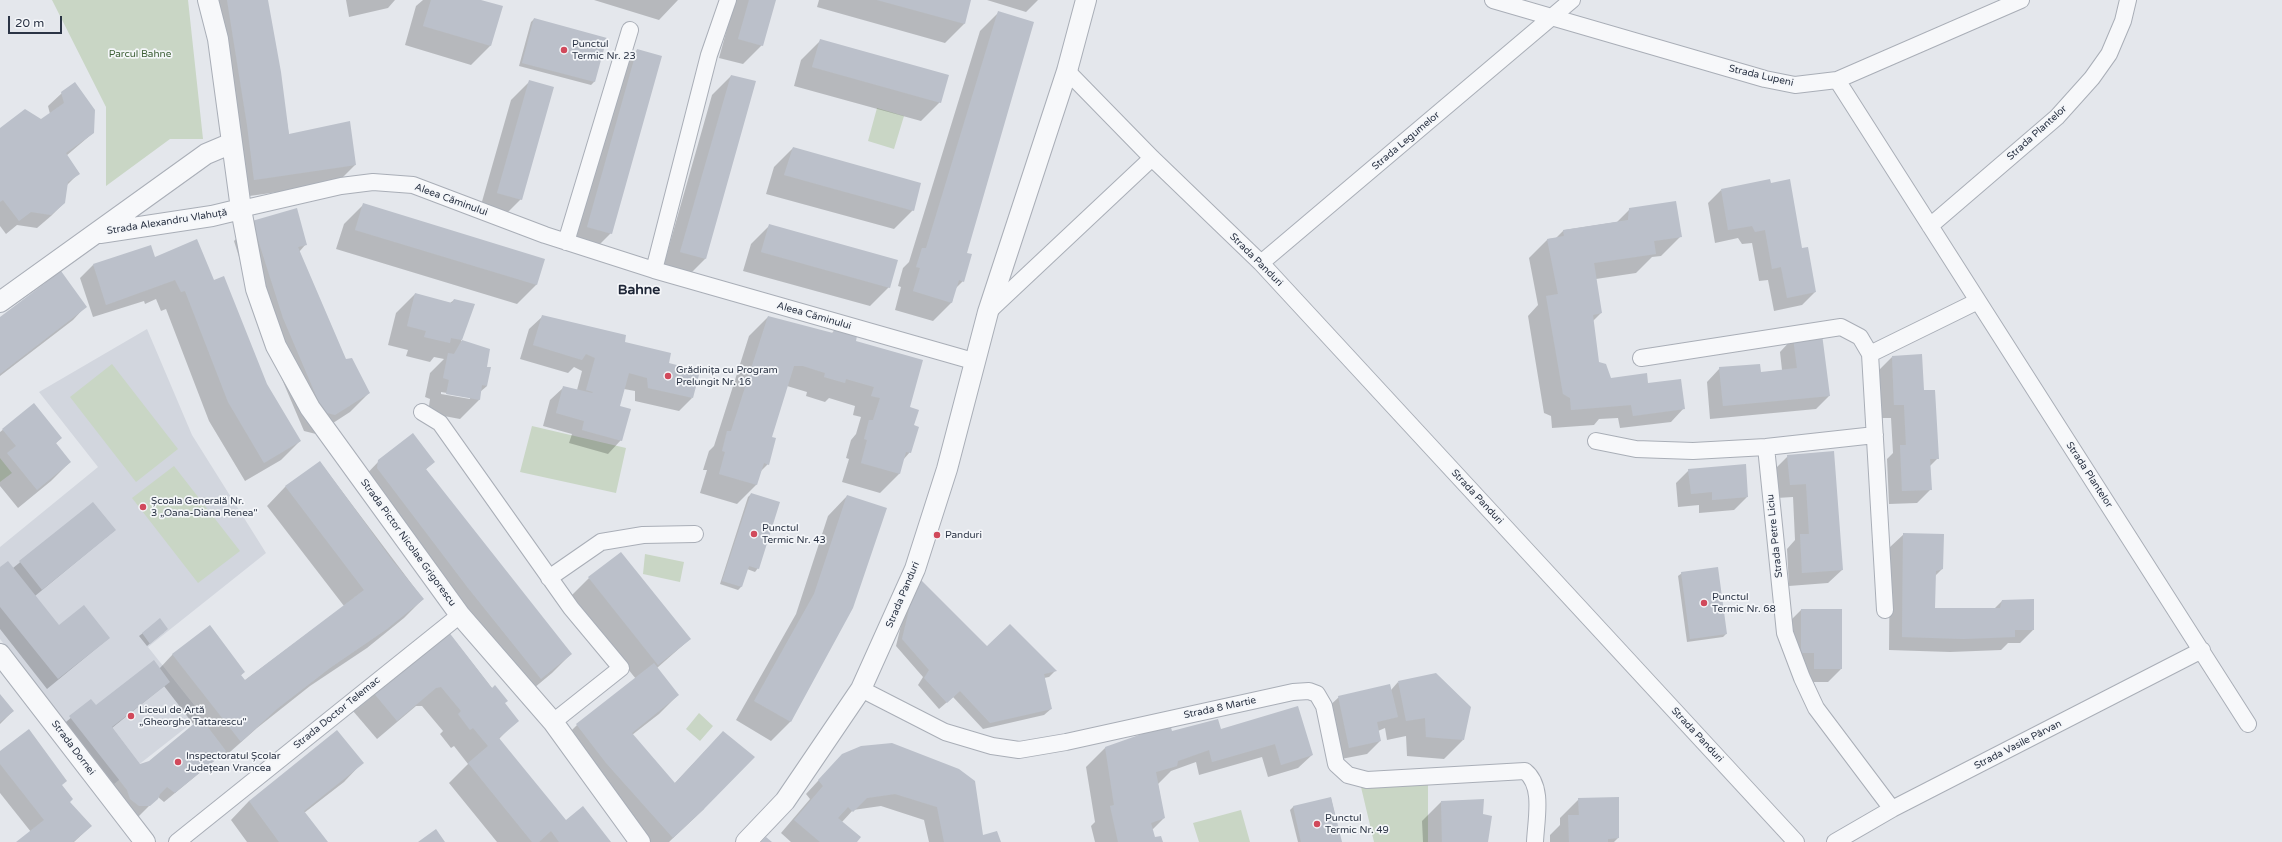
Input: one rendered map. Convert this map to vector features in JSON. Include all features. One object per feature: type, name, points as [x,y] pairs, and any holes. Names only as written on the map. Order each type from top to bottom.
[{"type":"street","name":"Strada Alexandru Vlahuță","points":[[98,233],[212,216],[241,209],[218,39],[208,0]]},
{"type":"street","points":[[654,270],[710,55],[728,0]]},
{"type":"street","name":"Strada Panduri","points":[[746,842],[785,801],[861,689],[915,568],[947,469],[973,361],[1067,71],[1086,0]]},
{"type":"street","name":"Strada Lupeni","points":[[1493,0],[1765,79],[1795,85],[1837,80],[2021,0]]},
{"type":"street","points":[[1551,18],[1572,0]]},
{"type":"street","name":"Strada Plantelor","points":[[1930,226],[2057,117],[2092,78],[2109,54],[2123,21],[2128,0]]},
{"type":"street","name":"Strada Legumelor","points":[[1261,263],[1551,18]]},
{"type":"street","points":[[566,242],[630,30]]},
{"type":"street","name":"Strada Panduri","points":[[1067,71],[1152,158],[1261,263],[1796,842]]},
{"type":"street","name":"Strada Plantelor","points":[[1837,80],[2248,724]]},
{"type":"street","name":"Strada Alexandru Vlahuță","points":[[0,302],[206,154],[232,143]]},
{"type":"street","name":"Strada Panduri","points":[[988,312],[1152,158]]},
{"type":"street","name":"Aleea Căminului","points":[[241,209],[340,186],[373,182],[413,185],[566,242],[654,270],[973,361]]},
{"type":"street","name":"Strada Pictor Nicolae Grigorescu","points":[[241,209],[256,289],[276,346],[310,408],[460,615],[553,722],[640,842]]},
{"type":"street","points":[[1870,354],[1978,301]]},
{"type":"street","points":[[1641,358],[1841,327],[1860,337],[1870,354],[1885,610]]},
{"type":"street","points":[[422,412],[440,423],[549,578],[621,668],[553,722]]},
{"type":"street","points":[[1596,440],[1636,449],[1693,451],[1766,447],[1875,435]]},
{"type":"street","name":"Strada Petre Liciu","points":[[1766,447],[1786,633],[1802,678],[1816,708],[1892,809]]},
{"type":"street","points":[[549,578],[601,542],[643,535],[695,534]]},
{"type":"street","name":"Strada Doctor Telemac","points":[[178,842],[460,615]]},
{"type":"street","name":"Strada Vasile Pârvan","points":[[1835,842],[1892,809],[2202,650]]},
{"type":"street","name":"Strada Dornei","points":[[0,654],[145,842]]},
{"type":"street","name":"Strada 8 Martie","points":[[861,689],[945,732],[992,746],[1019,750],[1066,742],[1293,692],[1309,691],[1316,694],[1324,706],[1336,764],[1348,775],[1367,780],[1511,770],[1525,771],[1532,777],[1536,787],[1535,842]]},
{"type":"shaded area","name":"Școala Generală Nr. 3 „Oana-Diana Renea\"","points":[[147,329],[192,435],[266,553],[148,647],[202,715],[114,784],[0,639],[0,547],[98,467],[39,392]]},
{"type":"green space","name":"Parcul Bahne","points":[[52,0],[188,0],[203,139],[170,139],[106,186],[106,107]]},
{"type":"green space","points":[[877,108],[904,116],[894,149],[868,141]]},
{"type":"green space","points":[[112,364],[178,449],[136,482],[70,397]]},
{"type":"green space","points":[[532,426],[626,448],[616,493],[520,472]]},
{"type":"green space","points":[[0,458],[12,473],[0,482]]},
{"type":"green space","points":[[174,466],[240,551],[198,583],[132,498]]},
{"type":"green space","points":[[645,554],[684,562],[680,582],[643,574]]},
{"type":"green space","points":[[699,713],[713,726],[700,741],[686,729]]},
{"type":"green space","points":[[1428,780],[1428,842],[1374,842],[1361,787]]},
{"type":"green space","points":[[1241,810],[1250,842],[1199,842],[1193,823]]},
{"type":"building","points":[[227,0],[268,0],[281,72],[289,134],[350,121],[356,165],[254,180],[247,125]]},
{"type":"building","points":[[431,0],[481,0],[503,6],[491,46],[423,26]]},
{"type":"building","points":[[749,0],[776,0],[763,46],[738,39]]},
{"type":"building","points":[[877,0],[971,0],[965,24]]},
{"type":"building","points":[[998,11],[1034,22],[967,253],[972,254],[964,282],[959,280],[952,303],[913,291],[920,268],[916,267],[922,248],[926,248]]},
{"type":"building","name":"Punctul Termic Nr. 23","points":[[534,18],[607,38],[595,82],[522,63]]},
{"type":"building","points":[[820,39],[949,75],[941,103],[812,67]]},
{"type":"building","points":[[637,49],[662,56],[612,234],[587,227]]},
{"type":"building","points":[[731,75],[756,81],[706,259],[680,252]]},
{"type":"building","points":[[529,80],[554,87],[522,200],[497,193]]},
{"type":"building","points":[[75,82],[95,110],[94,133],[66,153],[80,174],[68,182],[65,203],[51,215],[31,212],[19,221],[3,200],[0,202],[0,128],[25,109],[41,119],[64,103],[61,92]]},
{"type":"building","points":[[793,147],[921,183],[914,211],[784,175]]},
{"type":"building","points":[[1770,179],[1771,183],[1790,179],[1802,248],[1808,247],[1816,292],[1787,298],[1781,267],[1772,269],[1765,230],[1755,232],[1752,226],[1728,230],[1721,189]]},
{"type":"building","points":[[1676,201],[1682,237],[1654,241],[1656,254],[1594,263],[1602,313],[1593,315],[1599,362],[1606,364],[1611,378],[1647,373],[1648,383],[1681,379],[1685,409],[1633,416],[1631,405],[1571,410],[1570,398],[1563,394],[1546,296],[1558,294],[1547,239],[1564,236],[1563,230],[1628,220],[1629,208]]},
{"type":"building","points":[[363,203],[545,259],[537,285],[355,230]]},
{"type":"building","points":[[297,208],[307,245],[298,247],[346,359],[352,358],[370,393],[335,415],[323,412],[283,318],[252,221]]},
{"type":"building","points":[[769,224],[898,260],[890,288],[761,252]]},
{"type":"building","points":[[197,239],[214,280],[224,276],[267,384],[301,441],[264,463],[228,402],[185,291],[181,292],[175,280],[106,305],[93,264],[151,245],[155,257]]},
{"type":"building","points":[[61,271],[87,307],[0,374],[0,317]]},
{"type":"building","points":[[415,293],[452,303],[454,299],[475,304],[462,340],[451,338],[450,343],[424,337],[426,331],[407,326]]},
{"type":"building","name":"Grădinița cu Program Prelungit Nr. 16","points":[[542,315],[626,335],[625,342],[671,353],[669,363],[700,371],[693,398],[648,388],[647,378],[629,373],[620,406],[631,409],[622,441],[582,430],[584,421],[556,413],[563,386],[593,392],[586,390],[595,358],[586,354],[582,360],[533,345]]},
{"type":"building","points":[[768,316],[833,333],[834,330],[857,336],[856,341],[923,360],[910,407],[919,410],[914,425],[919,427],[911,453],[906,452],[900,474],[861,463],[867,440],[864,439],[869,420],[873,420],[880,398],[871,396],[874,387],[846,379],[845,383],[824,377],[825,373],[803,366],[794,366],[772,437],[776,438],[769,465],[764,463],[757,485],[719,474],[725,452],[722,451],[727,431],[731,431]]},
{"type":"building","points":[[1822,334],[1830,396],[1723,406],[1719,367],[1760,364],[1761,372],[1797,368],[1793,337]]},
{"type":"building","points":[[462,340],[490,349],[487,367],[491,367],[487,386],[482,385],[480,400],[446,394],[449,380],[443,378],[448,353],[454,354]]},
{"type":"building","points":[[1922,354],[1924,390],[1935,390],[1939,459],[1930,459],[1932,490],[1902,491],[1900,445],[1906,445],[1904,405],[1894,405],[1892,356]]},
{"type":"building","points":[[34,403],[62,438],[56,443],[71,462],[37,490],[7,453],[16,446],[2,429]]},
{"type":"building","points":[[413,433],[435,462],[426,469],[572,654],[541,679],[468,588],[377,468],[378,460]]},
{"type":"building","points":[[1834,451],[1843,570],[1802,573],[1800,534],[1809,534],[1806,484],[1790,485],[1787,455]]},
{"type":"building","points":[[320,461],[392,560],[424,599],[387,629],[330,668],[277,709],[241,742],[172,654],[210,625],[245,672],[241,675],[245,680],[364,590],[285,486]]},
{"type":"building","points":[[1746,464],[1748,497],[1712,500],[1712,492],[1691,494],[1688,469]]},
{"type":"building","name":"Punctul Termic Nr. 43","points":[[751,493],[780,502],[759,569],[749,566],[742,587],[722,581]]},
{"type":"building","points":[[847,495],[887,508],[853,608],[791,722],[754,701],[814,594]]},
{"type":"building","points":[[93,502],[116,530],[42,590],[19,561]]},
{"type":"building","points":[[1903,533],[1944,534],[1943,569],[1936,571],[1935,608],[2000,608],[2002,600],[2034,599],[2034,630],[2015,630],[2015,637],[1964,639],[1902,637]]},
{"type":"building","points":[[621,552],[691,639],[658,665],[588,577]]},
{"type":"building","points":[[8,561],[59,625],[84,605],[110,638],[58,679],[0,607],[0,567]]},
{"type":"building","name":"Punctul Termic Nr. 68","points":[[1718,567],[1727,634],[1690,639],[1681,572]]},
{"type":"building","points":[[917,576],[987,646],[1010,624],[1057,671],[1044,674],[1052,709],[990,723],[960,691],[947,703],[924,678],[929,670],[902,639]]},
{"type":"building","points":[[1801,609],[1842,609],[1842,669],[1814,669],[1814,653],[1801,653]]},
{"type":"building","points":[[160,618],[168,629],[150,644],[142,633]]},
{"type":"building","points":[[448,631],[492,688],[495,685],[508,701],[505,703],[519,721],[499,738],[566,820],[583,806],[611,842],[559,842],[551,831],[539,842],[532,842],[468,763],[488,746],[473,728],[470,730],[458,714],[461,711],[441,687],[436,688],[397,721],[372,691]]},
{"type":"building","points":[[154,660],[170,682],[112,727],[140,764],[149,761],[201,718],[226,751],[175,793],[167,787],[160,794],[158,799],[150,806],[139,806],[130,799],[127,790],[69,716],[91,699],[96,705]]},
{"type":"building","points":[[654,663],[679,695],[632,733],[675,783],[723,731],[755,757],[673,838],[606,763],[576,724]]},
{"type":"building","points":[[1436,673],[1471,707],[1464,740],[1426,737],[1425,718],[1406,721],[1398,681]]},
{"type":"building","points":[[1390,684],[1398,717],[1377,722],[1381,741],[1349,748],[1338,696]]},
{"type":"building","points":[[0,694],[14,711],[0,722]]},
{"type":"building","points":[[1298,706],[1313,755],[1281,765],[1275,744],[1212,762],[1209,750],[1178,761],[1177,766],[1156,772],[1165,818],[1151,823],[1155,837],[1161,836],[1163,842],[1118,842],[1110,806],[1114,805],[1105,747],[1170,724],[1172,731],[1218,719],[1221,729]]},
{"type":"building","points":[[29,729],[67,781],[62,785],[73,799],[70,802],[92,826],[73,842],[16,842],[44,820],[0,764],[0,751]]},
{"type":"building","points":[[337,730],[364,763],[304,811],[328,842],[279,842],[249,801]]},
{"type":"building","points":[[892,743],[959,769],[975,781],[983,835],[997,831],[1001,842],[944,842],[937,807],[895,794],[867,798],[853,812],[848,807],[838,818],[861,837],[857,842],[820,842],[794,820],[823,786],[818,780],[842,754],[861,746]]},
{"type":"building","name":"Punctul Termic Nr. 49","points":[[1331,797],[1342,842],[1301,842],[1293,806]]},
{"type":"building","points":[[1619,797],[1619,838],[1608,839],[1608,842],[1569,842],[1568,815],[1579,815],[1578,798]]},
{"type":"building","points":[[1484,799],[1483,814],[1492,816],[1488,842],[1442,842],[1441,801]]},
{"type":"building","points":[[436,829],[445,842],[418,842]]},
{"type":"building","points":[[766,837],[772,842],[761,842]]},
{"type":"place","name":"Punctul Termic Nr. 23","points":[[564,50]]},
{"type":"place","name":"Grădinița cu Program Prelungit Nr. 16","points":[[668,376]]},
{"type":"place","name":"Școala Generală Nr. 3 „Oana-Diana Renea\"","points":[[143,507]]},
{"type":"place","name":"Punctul Termic Nr. 43","points":[[754,534]]},
{"type":"place","name":"Panduri","points":[[937,535]]},
{"type":"place","name":"Punctul Termic Nr. 68","points":[[1704,603]]},
{"type":"place","name":"Liceul de Artă „Gheorghe Tattarescu\"","points":[[131,716]]},
{"type":"place","name":"Inspectoratul Școlar Județean Vrancea","points":[[178,762]]},
{"type":"place","name":"Punctul Termic Nr. 49","points":[[1317,824]]},
{"type":"district","name":"Bahne","points":[[639,290]]}]
